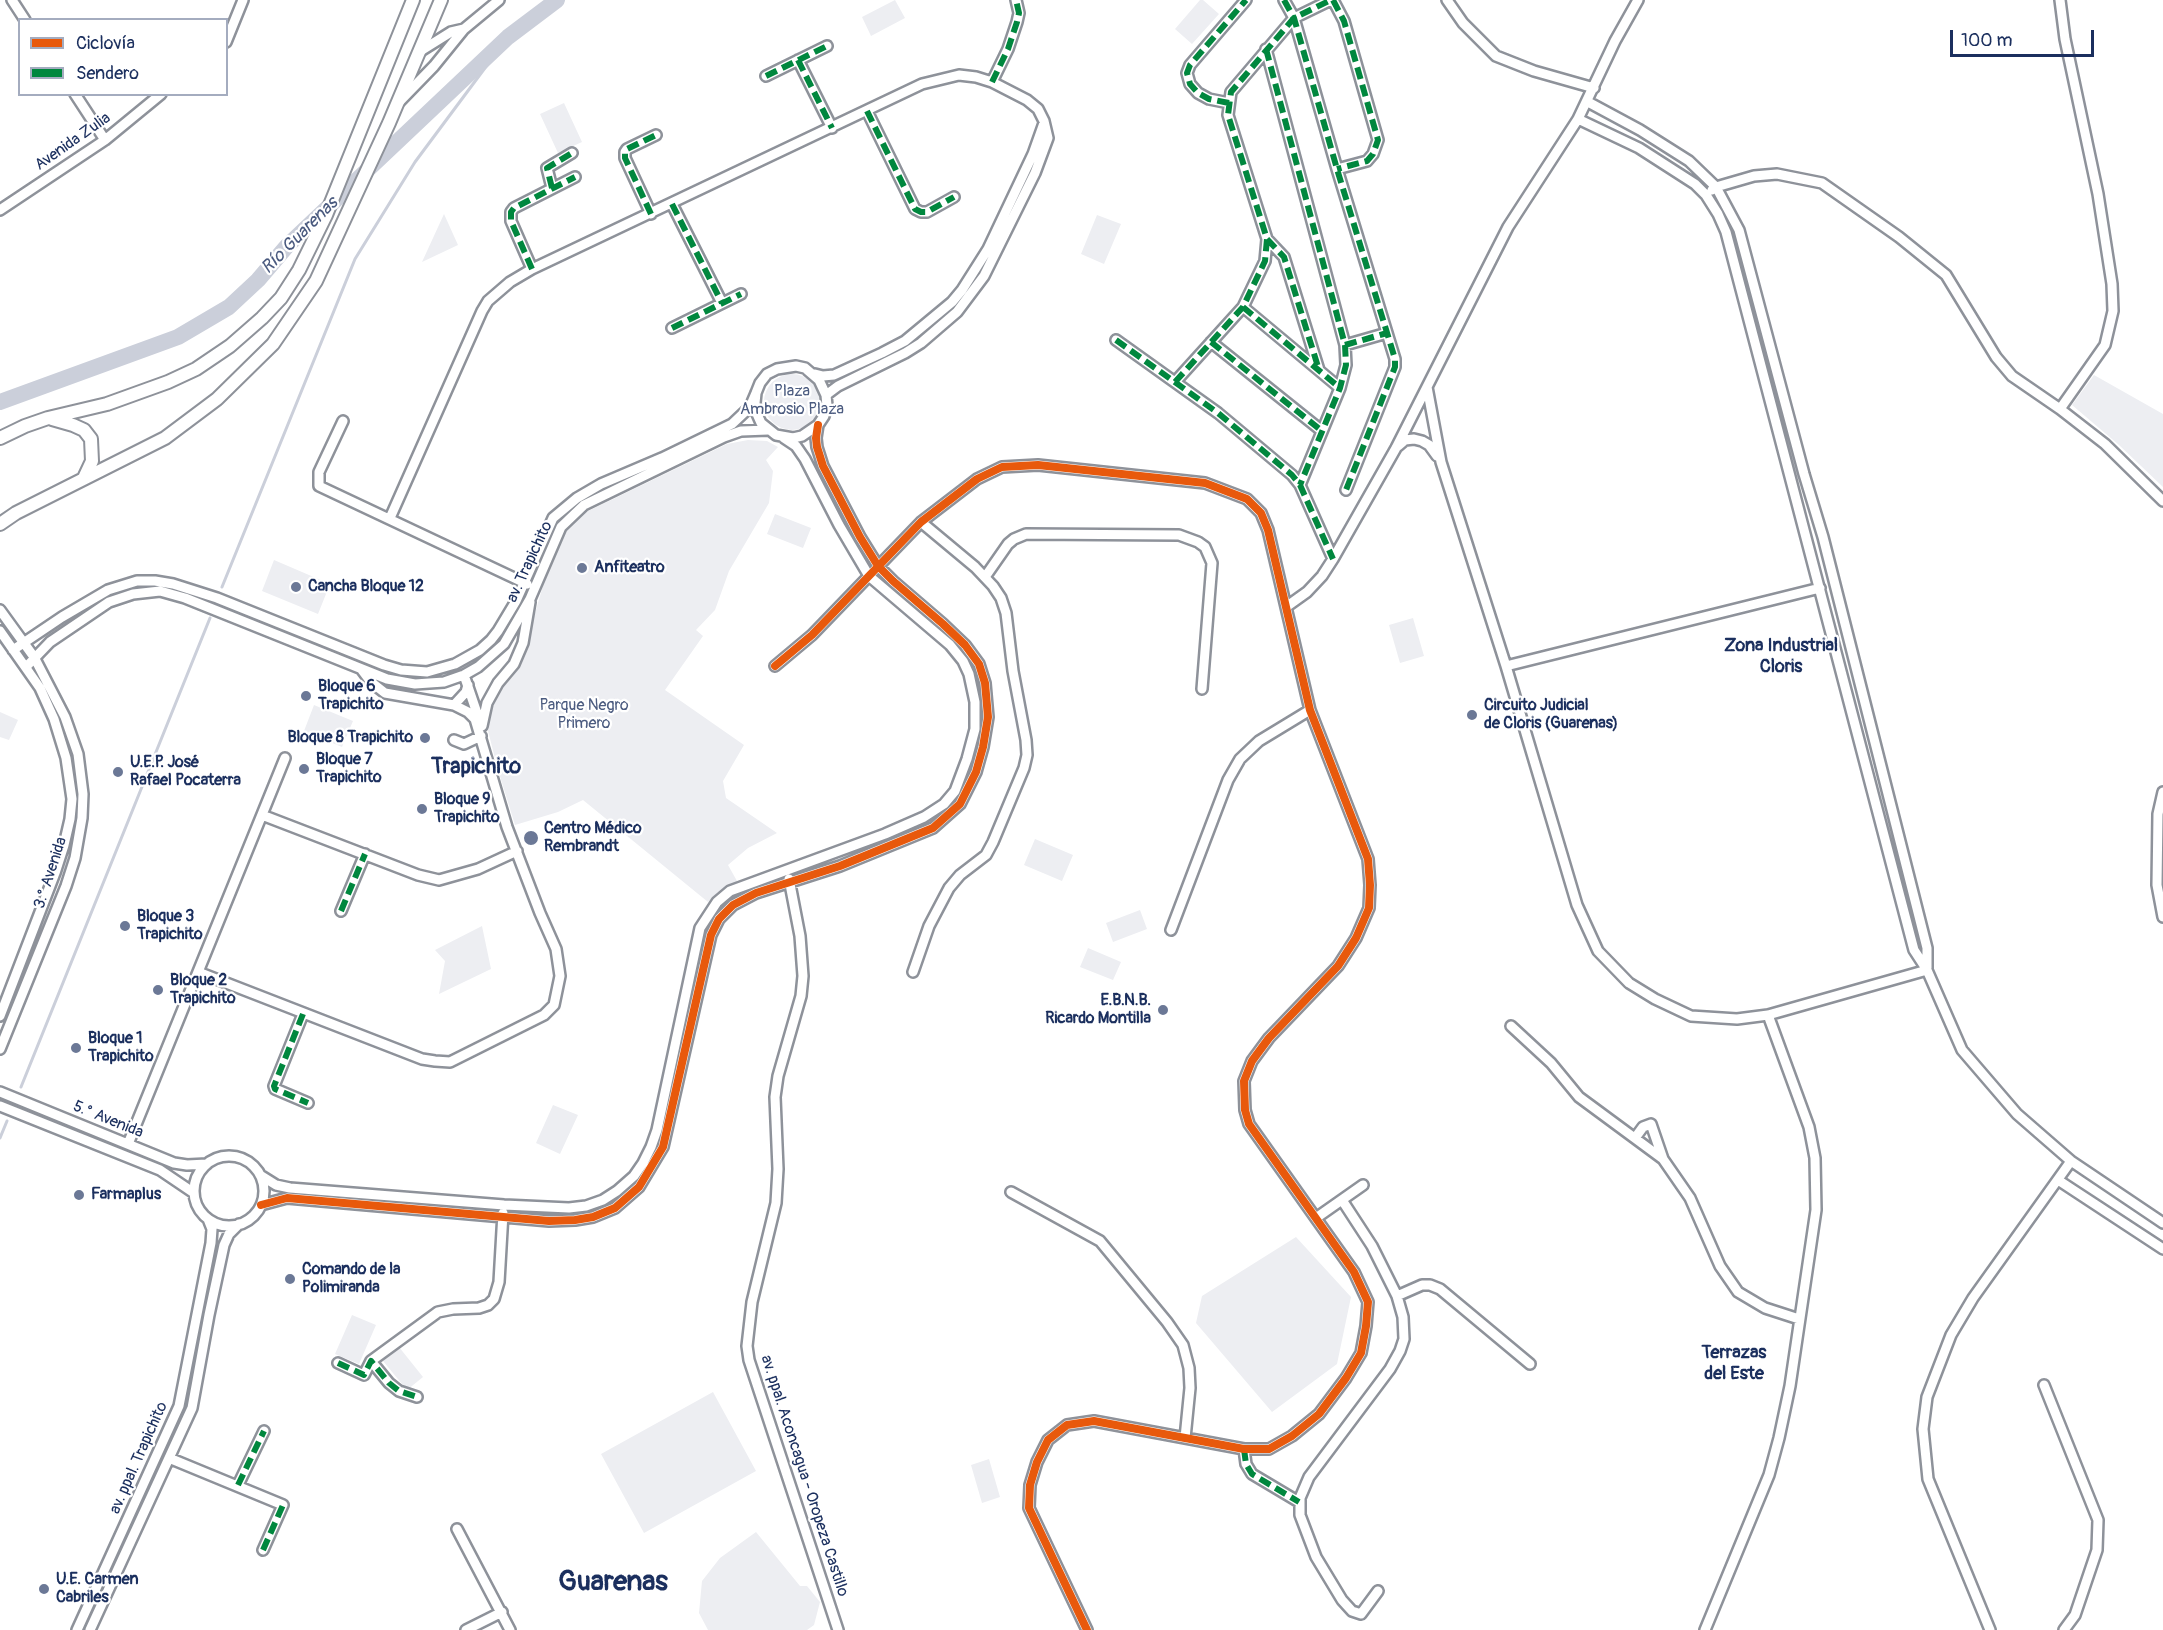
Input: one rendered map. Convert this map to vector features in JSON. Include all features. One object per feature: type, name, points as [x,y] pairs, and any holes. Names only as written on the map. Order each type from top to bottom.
[{"type":"main road","points":[[0,438],[48,418],[107,404],[196,369],[230,346],[281,298],[299,270],[346,167],[413,0]]},
{"type":"main road","points":[[0,524],[16,513],[165,438],[218,399],[273,344],[316,280],[389,123],[441,0]]},
{"type":"main road","points":[[48,418],[84,430],[91,439],[92,461],[84,478]]},
{"type":"street","points":[[12,0],[24,18]]},
{"type":"street","points":[[228,37],[243,0]]},
{"type":"street","points":[[396,104],[434,66],[464,29],[499,0]]},
{"type":"street","points":[[992,82],[1008,49],[1017,22],[1019,13],[1016,0]]},
{"type":"street","points":[[1229,103],[1209,99],[1198,93],[1190,84],[1187,73],[1190,65],[1246,0]]},
{"type":"street","points":[[1284,0],[1294,18],[1337,170],[1394,351],[1395,367],[1346,490]]},
{"type":"street","points":[[1175,382],[1243,308],[1265,261],[1267,239],[1228,115],[1231,92],[1294,18],[1332,0],[1344,21],[1378,140],[1373,154],[1367,161],[1337,170]]},
{"type":"street","points":[[1448,0],[1463,23],[1496,56],[1534,71],[1594,88]]},
{"type":"street","points":[[1286,607],[1307,592],[1322,576],[1396,448],[1508,227],[1588,102],[1619,32],[1638,0]]},
{"type":"street","points":[[2060,0],[2065,39],[2098,194],[2112,284],[2113,311],[2105,345],[2060,409]]},
{"type":"street","points":[[418,53],[451,32],[464,29]]},
{"type":"street","points":[[766,76],[826,45]]},
{"type":"street","points":[[1266,49],[1345,345],[1346,365],[1340,388],[1300,485]]},
{"type":"street","points":[[798,60],[832,128]]},
{"type":"street","points":[[390,518],[482,311],[497,292],[532,269],[922,84],[959,75],[976,77],[992,82],[1027,100],[1038,109],[1044,121],[1048,138],[1044,153],[997,254],[972,294],[957,312],[921,343],[838,386],[826,395]]},
{"type":"street","points":[[76,96],[105,140]]},
{"type":"street","name":"Avenida Zulia","points":[[0,210],[105,140],[159,96]]},
{"type":"street","points":[[1588,102],[1667,146],[1689,161],[1716,187],[1739,230],[1823,537],[1927,948],[1927,970]]},
{"type":"street","points":[[867,111],[915,208],[921,212],[927,212],[954,197]]},
{"type":"street","points":[[1578,118],[1640,148],[1695,184],[1706,195],[1726,232],[1914,950],[1927,970],[1962,1050],[2017,1114],[2071,1161],[2163,1223]]},
{"type":"street","points":[[13,650],[108,591],[137,581],[155,581],[173,584],[217,598],[384,665],[414,672],[427,672],[467,658],[491,640],[507,617],[553,518],[569,503],[587,491],[732,424],[750,407],[760,383],[767,374],[777,369],[796,366],[824,376],[834,375],[905,341],[952,302],[988,249],[1033,154],[1044,121]]},
{"type":"street","points":[[651,214],[625,158],[625,153],[627,149],[656,135]]},
{"type":"street","points":[[552,188],[547,168],[572,153]]},
{"type":"street","points":[[1706,195],[1716,187],[1754,176],[1777,174],[1822,183],[1899,237],[1946,275],[1996,357],[2012,376],[2105,444],[2163,501]]},
{"type":"street","points":[[532,269],[511,221],[510,212],[575,177]]},
{"type":"street","points":[[672,204],[722,303]]},
{"type":"street","points":[[1267,239],[1284,257],[1319,370]]},
{"type":"street","points":[[672,328],[741,294]]},
{"type":"street","points":[[1243,308],[1340,388]]},
{"type":"street","points":[[1345,345],[1387,333]]},
{"type":"street","points":[[1116,340],[1227,420],[1292,475],[1300,485],[1332,558]]},
{"type":"street","points":[[1211,342],[1322,431]]},
{"type":"street","points":[[261,1204],[287,1198],[503,1218],[567,1221],[593,1217],[615,1208],[639,1187],[663,1147],[711,935],[719,919],[733,905],[756,894],[840,866],[933,828],[960,804],[976,772],[988,717],[985,683],[979,664],[965,645],[878,567],[860,537],[823,466],[817,447],[816,432],[827,406],[826,395],[813,373]]},
{"type":"street","points":[[1427,387],[1441,462],[1506,666],[1577,905],[1598,951],[1629,983],[1655,999],[1691,1016],[1737,1019],[1768,1015],[1927,970]]},
{"type":"street","points":[[260,1175],[264,1195],[261,1204],[256,1213],[239,1224],[220,1225],[208,1219],[198,1207],[194,1192],[197,1176],[207,1164],[224,1157],[241,1158],[260,1175],[276,1185],[290,1188],[569,1208],[586,1206],[603,1200],[634,1176],[643,1163],[657,1130],[700,928],[717,902],[730,891],[885,834],[934,811],[954,791],[967,759],[976,716],[973,687],[963,661],[950,645],[869,576],[839,525],[805,459],[796,446],[768,430],[757,414],[756,393]]},
{"type":"street","points":[[344,421],[319,472],[319,486],[534,588]]},
{"type":"street","points":[[784,438],[802,436],[818,425]]},
{"type":"street","name":"av. Trapichito","points":[[26,667],[50,642],[109,602],[132,594],[160,591],[185,598],[387,679],[415,684],[444,682],[478,667],[504,644],[530,599],[561,527],[584,505],[714,441],[741,431],[768,430]]},
{"type":"street","points":[[1396,448],[1405,440],[1422,441],[1429,445],[1441,462]]},
{"type":"street","points":[[776,666],[812,635],[921,522],[977,479],[1002,467],[1038,465],[1205,483],[1247,499],[1261,513],[1268,530],[1310,710],[1368,859],[1370,885],[1369,908],[1356,938],[1338,966],[1269,1038],[1252,1061],[1244,1081],[1245,1110],[1249,1124],[1354,1272],[1368,1302],[1366,1326],[1361,1353],[1346,1378],[1319,1414],[1292,1436],[1269,1449],[1244,1449],[1094,1422],[1067,1425],[1048,1440],[1037,1462],[1030,1485],[1029,1508],[1087,1630]]},
{"type":"street","points":[[914,972],[921,945],[938,906],[960,875],[986,855],[996,836],[1024,768],[1027,755],[1006,613],[1000,598],[985,577],[921,522]]},
{"type":"street","points":[[985,577],[1008,544],[1026,534],[1179,535],[1198,542],[1205,547],[1212,563],[1202,688]]},
{"type":"street","points":[[1506,666],[1820,588]]},
{"type":"street","points":[[454,740],[464,744],[482,731],[487,703],[498,683],[514,664],[523,643],[530,599]]},
{"type":"street","name":"3.° Avenida","points":[[0,610],[34,657],[65,717],[78,754],[83,794],[82,818],[75,858],[66,886],[0,1049]]},
{"type":"street","name":"3.° Avenida","points":[[0,631],[47,701],[60,735],[71,779],[71,809],[56,873],[0,1016]]},
{"type":"street","name":"av. Trapichito","points":[[362,670],[370,682],[385,693],[454,705]]},
{"type":"street","points":[[198,972],[422,1059],[450,1062],[544,1016],[554,1005],[560,976],[556,949],[507,827],[482,731],[464,675]]},
{"type":"street","points":[[468,685],[466,692],[454,705],[468,712],[482,731]]},
{"type":"street","points":[[1171,930],[1228,780],[1240,759],[1259,741],[1310,710]]},
{"type":"street","points":[[128,1144],[285,758]]},
{"type":"street","points":[[2163,792],[2158,814],[2157,885],[2163,917]]},
{"type":"street","points":[[262,815],[418,875],[439,880],[478,869],[517,851]]},
{"type":"street","points":[[341,911],[365,854]]},
{"type":"street","name":"av. ppal. Aconcagua - Oropeza Castillo","points":[[787,871],[800,936],[803,976],[801,996],[778,1076],[775,1097],[778,1169],[776,1203],[752,1302],[747,1346],[749,1360],[838,1630]]},
{"type":"street","points":[[303,1014],[274,1086],[275,1089],[309,1103]]},
{"type":"street","points":[[1705,1630],[1768,1475],[1779,1438],[1790,1386],[1816,1210],[1815,1158],[1809,1127],[1768,1015]]},
{"type":"street","points":[[1511,1026],[1551,1063],[1579,1097],[1663,1159]]},
{"type":"street","name":"5.° Avenida","points":[[0,1092],[174,1163],[207,1164]]},
{"type":"street","name":"5.° Avenida","points":[[0,1106],[160,1170],[194,1192]]},
{"type":"street","points":[[1635,1138],[1643,1126],[1651,1124],[1663,1159],[1690,1198],[1720,1266],[1738,1292],[1766,1308],[1799,1320]]},
{"type":"street","points":[[1990,1630],[1928,1479],[1923,1429],[1927,1397],[1951,1335],[1973,1298],[2071,1161]]},
{"type":"street","points":[[2058,1180],[2163,1249]]},
{"type":"street","points":[[1316,1218],[1363,1185]]},
{"type":"street","points":[[1011,1192],[1100,1241],[1167,1322],[1183,1345],[1189,1368],[1190,1388],[1185,1438]]},
{"type":"street","points":[[1342,1200],[1372,1246],[1397,1296],[1404,1339],[1390,1369],[1309,1477],[1299,1502],[1300,1515],[1316,1557],[1342,1600],[1352,1611],[1361,1614],[1378,1591]]},
{"type":"street","points":[[338,1364],[364,1375],[371,1361],[438,1312],[479,1308],[494,1299],[499,1282],[504,1205]]},
{"type":"street","name":"av. ppal. Trapichito","points":[[77,1630],[179,1406],[211,1243],[212,1229],[208,1219]]},
{"type":"street","name":"av. ppal. Trapichito","points":[[90,1630],[192,1408],[224,1245],[229,1234],[239,1224]]},
{"type":"street","points":[[1397,1296],[1422,1285],[1440,1289],[1530,1364]]},
{"type":"street","points":[[371,1361],[389,1383],[399,1391],[417,1397]]},
{"type":"street","points":[[2044,1384],[2098,1520],[2097,1550],[2075,1615],[2064,1630]]},
{"type":"street","points":[[238,1485],[264,1431]]},
{"type":"street","points":[[164,1443],[174,1448]]},
{"type":"street","points":[[1244,1449],[1246,1464],[1252,1474],[1299,1502]]},
{"type":"street","points":[[170,1458],[283,1505],[263,1550]]},
{"type":"street","points":[[457,1529],[510,1630]]},
{"type":"street","points":[[466,1630],[502,1612]]},
{"type":"green space","points":[[895,0],[905,18],[871,36],[862,17]]},
{"type":"green space","points":[[1200,0],[1219,14],[1192,44],[1175,29]]},
{"type":"green space","points":[[564,103],[582,142],[558,153],[540,114]]},
{"type":"green space","points":[[444,214],[458,245],[422,262]]},
{"type":"green space","points":[[1097,215],[1121,224],[1104,264],[1081,254]]},
{"type":"green space","name":"Plaza Ambrosio Plaza","points":[[787,374],[797,374],[812,382],[818,391],[820,402],[818,413],[812,422],[797,430],[787,430],[776,425],[769,418],[764,407],[764,397],[769,386],[776,379]]},
{"type":"green space","points":[[2094,375],[2163,414],[2163,487],[2072,405]]},
{"type":"green space","name":"Parque Negro Primero","points":[[748,440],[767,441],[778,447],[766,460],[773,471],[769,503],[729,571],[715,610],[696,630],[703,636],[665,690],[744,745],[723,781],[726,798],[777,833],[748,848],[728,865],[737,881],[717,893],[708,902],[583,800],[558,812],[515,825],[486,723],[492,700],[517,662],[529,634],[551,558],[560,539],[574,521],[580,515],[727,444]]},
{"type":"green space","points":[[775,514],[811,528],[803,548],[767,534]]},
{"type":"green space","name":"Cancha Bloque 12","points":[[274,560],[330,584],[318,614],[262,591]]},
{"type":"green space","points":[[1413,618],[1424,656],[1400,663],[1389,625]]},
{"type":"green space","points":[[314,705],[353,721],[342,747],[304,731]]},
{"type":"green space","points":[[0,712],[18,720],[9,740],[0,737]]},
{"type":"green space","points":[[1035,839],[1073,855],[1062,881],[1024,865]]},
{"type":"green space","points":[[1140,910],[1147,929],[1113,942],[1106,923]]},
{"type":"green space","points":[[482,926],[491,969],[439,994],[445,961],[435,950]]},
{"type":"green space","points":[[1088,948],[1121,962],[1113,980],[1080,967]]},
{"type":"green space","points":[[553,1105],[578,1115],[560,1154],[536,1143]]},
{"type":"green space","points":[[1296,1237],[1351,1297],[1337,1364],[1272,1412],[1196,1323],[1202,1296]]},
{"type":"green space","points":[[352,1315],[376,1325],[359,1364],[335,1354]]},
{"type":"green space","points":[[399,1347],[423,1377],[407,1390],[383,1361]]},
{"type":"green space","points":[[713,1392],[756,1471],[644,1533],[601,1454]]},
{"type":"green space","points":[[989,1459],[1000,1497],[982,1503],[971,1465]]},
{"type":"green space","points":[[756,1532],[800,1586],[807,1586],[820,1602],[814,1625],[807,1630],[708,1630],[699,1613],[702,1581],[720,1558]]},
{"type":"waterway","name":"Río Guarenas","points":[[0,402],[178,337],[229,307],[258,280],[287,246],[508,37],[557,0]]},
{"type":"waterway","points":[[222,587],[355,259],[415,162],[508,37]]},
{"type":"waterway","points":[[21,1087],[210,618]]},
{"type":"waterway","points":[[0,1138],[7,1121]]},
{"type":"marked path","points":[[992,82],[1008,49],[1017,22],[1019,13],[1016,0]]},
{"type":"marked path","points":[[1229,103],[1209,99],[1198,93],[1190,84],[1187,73],[1190,65],[1246,0]]},
{"type":"marked path","points":[[1284,0],[1294,18],[1395,359],[1395,367],[1346,490]]},
{"type":"marked path","points":[[1175,382],[1243,307],[1265,261],[1267,239],[1228,115],[1231,92],[1294,18],[1331,0]]},
{"type":"marked path","points":[[1333,0],[1344,21],[1378,140],[1373,154],[1367,161],[1337,169]]},
{"type":"marked path","points":[[766,76],[827,46]]},
{"type":"marked path","points":[[1266,49],[1345,345],[1346,365],[1340,388],[1300,485]]},
{"type":"marked path","points":[[798,60],[832,128]]},
{"type":"marked path","points":[[867,111],[915,209],[927,212],[954,197]]},
{"type":"marked path","points":[[651,214],[625,158],[625,152],[656,135]]},
{"type":"marked path","points":[[552,188],[547,168],[572,153]]},
{"type":"marked path","points":[[532,269],[511,221],[511,212],[514,208],[575,177]]},
{"type":"marked path","points":[[672,204],[722,303]]},
{"type":"marked path","points":[[1267,239],[1284,257],[1319,370]]},
{"type":"marked path","points":[[672,328],[741,294]]},
{"type":"marked path","points":[[1243,307],[1340,388]]},
{"type":"marked path","points":[[1345,345],[1387,333]]},
{"type":"marked path","points":[[1116,340],[1218,413],[1292,475],[1300,485],[1333,559]]},
{"type":"marked path","points":[[1211,342],[1322,431]]},
{"type":"marked path","points":[[341,911],[365,854]]},
{"type":"marked path","points":[[303,1014],[274,1086],[275,1089],[308,1103]]},
{"type":"marked path","points":[[338,1363],[364,1375],[371,1361],[389,1383],[399,1391],[417,1397]]},
{"type":"marked path","points":[[238,1485],[264,1431]]},
{"type":"marked path","points":[[1244,1449],[1246,1464],[1252,1474],[1299,1502]]},
{"type":"marked path","points":[[263,1550],[283,1505]]},
{"type":"cycle path","points":[[261,1205],[287,1198],[549,1221],[593,1217],[615,1208],[639,1187],[663,1147],[711,935],[719,919],[733,905],[756,893],[840,866],[933,828],[960,804],[976,772],[988,717],[985,683],[979,664],[965,645],[878,566],[823,466],[817,447],[818,425]]},
{"type":"cycle path","points":[[775,666],[812,635],[921,522],[977,479],[1002,467],[1038,465],[1205,483],[1247,499],[1261,513],[1268,530],[1310,710],[1368,859],[1370,885],[1369,908],[1356,938],[1338,966],[1269,1038],[1252,1061],[1244,1081],[1245,1110],[1249,1124],[1354,1272],[1368,1302],[1366,1326],[1361,1353],[1346,1378],[1319,1414],[1292,1436],[1269,1449],[1244,1449],[1094,1421],[1067,1425],[1048,1440],[1037,1462],[1030,1485],[1029,1508],[1087,1630]]},
{"type":"place","name":"Anfiteatro","points":[[582,568]]},
{"type":"place","name":"Cancha Bloque 12","points":[[296,587]]},
{"type":"place","name":"Bloque 6 Trapichito","points":[[306,696]]},
{"type":"place","name":"Circuito Judicial de Cloris (Guarenas)","points":[[1472,715]]},
{"type":"place","name":"Bloque 8 Trapichito","points":[[425,738]]},
{"type":"place","name":"Bloque 7 Trapichito","points":[[304,769]]},
{"type":"place","name":"U.E.P. José Rafael Pocaterra","points":[[118,772]]},
{"type":"place","name":"Bloque 9 Trapichito","points":[[422,809]]},
{"type":"place","name":"Centro Médico Rembrandt","points":[[531,838]]},
{"type":"place","name":"Bloque 3 Trapichito","points":[[125,926]]},
{"type":"place","name":"Bloque 2 Trapichito","points":[[158,990]]},
{"type":"place","name":"E.B.N.B. Ricardo Montilla","points":[[1163,1010]]},
{"type":"place","name":"Bloque 1 Trapichito","points":[[76,1048]]},
{"type":"place","name":"Farmaplus","points":[[79,1195]]},
{"type":"place","name":"Comando de la Polimiranda","points":[[290,1279]]},
{"type":"place","name":"U.E. Carmen Cabriles","points":[[44,1589]]},
{"type":"district","name":"Zona Industrial Cloris","points":[[1781,656]]},
{"type":"district","name":"Trapichito","points":[[476,767]]},
{"type":"district","name":"Terrazas del Este","points":[[1734,1363]]},
{"type":"district","name":"Guarenas","points":[[613,1583]]}]
